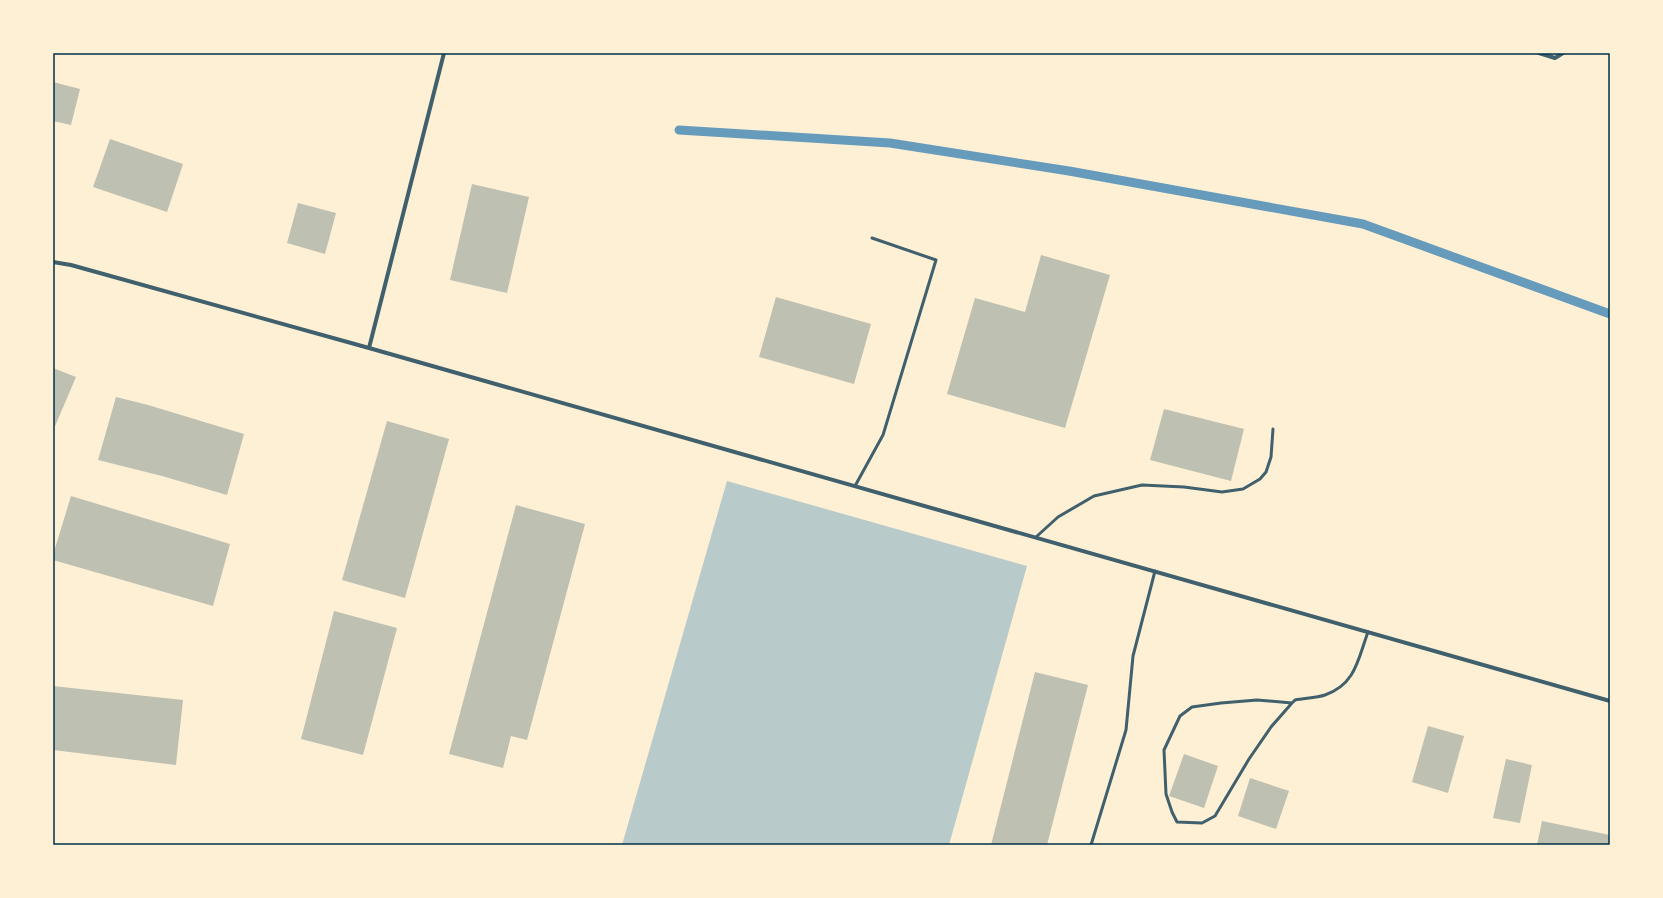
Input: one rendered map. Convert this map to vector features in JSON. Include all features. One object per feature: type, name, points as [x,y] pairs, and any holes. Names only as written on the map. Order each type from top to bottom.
[{"type":"street","points":[[369,348],[444,53]]},
{"type":"street","points":[[1539,53],[1555,58],[1563,53]]},
{"type":"street","points":[[53,262],[71,265],[369,348],[1610,701]]},
{"type":"lane","points":[[854,486],[883,435],[936,260],[872,238]]},
{"type":"lane","points":[[1036,537],[1058,517],[1094,496],[1142,485],[1184,487],[1222,492],[1244,489],[1260,479],[1266,472],[1271,457],[1273,429]]},
{"type":"lane","points":[[1091,845],[1126,730],[1133,656],[1155,571]]},
{"type":"lane","points":[[1292,703],[1257,700],[1221,703],[1192,707],[1180,716],[1164,750],[1166,794],[1177,822],[1202,823],[1215,816],[1249,759],[1271,728],[1292,703],[1295,700],[1324,696],[1337,690],[1348,681],[1354,670],[1368,632]]},
{"type":"shaded area","points":[[727,481],[1027,566],[949,845],[622,845]]},
{"type":"building","points":[[53,82],[80,89],[71,125],[53,121]]},
{"type":"building","points":[[110,139],[183,164],[167,212],[93,187]]},
{"type":"building","points":[[472,184],[529,197],[507,293],[450,280]]},
{"type":"building","points":[[298,203],[336,213],[325,254],[287,243]]},
{"type":"building","points":[[1041,255],[1110,275],[1065,428],[947,394],[975,298],[1025,312]]},
{"type":"building","points":[[776,297],[871,324],[854,384],[759,357]]},
{"type":"building","points":[[53,368],[76,377],[53,431]]},
{"type":"building","points":[[116,397],[148,405],[244,434],[227,495],[162,476],[98,460]]},
{"type":"building","points":[[1164,409],[1244,429],[1231,481],[1150,460]]},
{"type":"building","points":[[387,421],[449,439],[405,598],[342,580]]},
{"type":"building","points":[[71,496],[230,544],[213,606],[53,560],[53,555]]},
{"type":"building","points":[[516,505],[585,524],[527,740],[511,736],[503,768],[449,754]]},
{"type":"building","points":[[334,611],[397,628],[363,755],[301,739]]},
{"type":"building","points":[[1035,672],[1088,685],[1047,845],[991,845]]},
{"type":"building","points":[[53,686],[183,700],[176,765],[53,750]]},
{"type":"building","points":[[1428,726],[1464,736],[1448,793],[1412,782]]},
{"type":"building","points":[[1184,754],[1218,766],[1204,808],[1169,796]]},
{"type":"building","points":[[1506,759],[1532,765],[1520,823],[1493,818]]},
{"type":"building","points":[[1250,778],[1289,791],[1276,829],[1238,816]]},
{"type":"building","points":[[1542,821],[1610,835],[1610,845],[1537,845]]},
{"type":"waterway","points":[[679,130],[890,143],[1069,171],[1363,224],[1610,314]]}]
